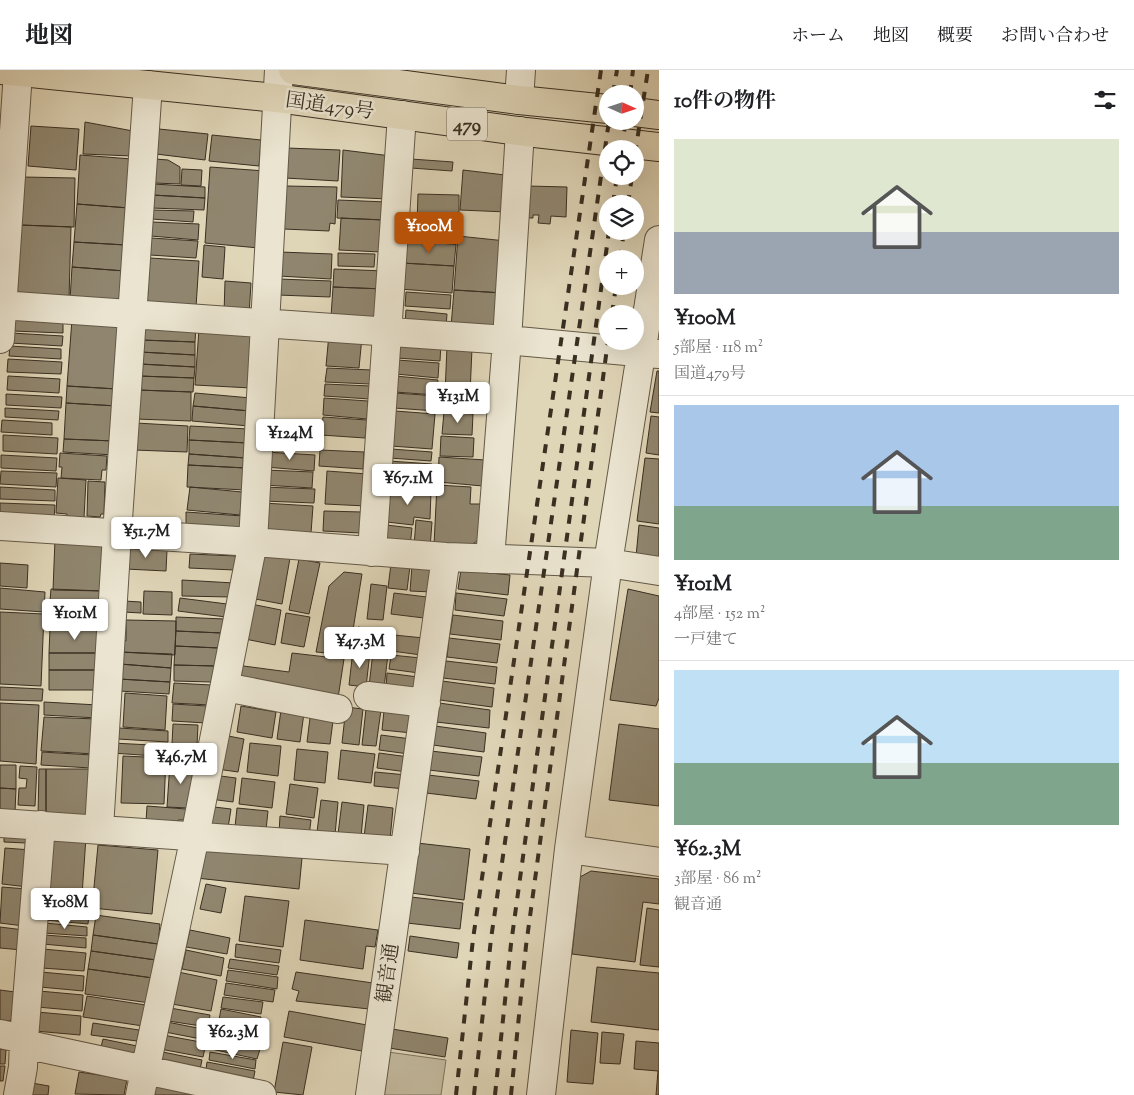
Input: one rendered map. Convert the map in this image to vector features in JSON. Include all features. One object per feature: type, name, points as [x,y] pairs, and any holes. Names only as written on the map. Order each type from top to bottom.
[{"type":"highway","name":"国道479号","points":[[293,70],[519,100],[599,108]]},
{"type":"highway","name":"国道479号","points":[[9,71],[276,98],[520,131],[659,147]]},
{"type":"highway","points":[[644,113],[659,115]]},
{"type":"street","points":[[140,1095],[195,836],[253,542],[279,70]]},
{"type":"street","points":[[519,100],[521,70]]},
{"type":"street","points":[[0,339],[9,71]]},
{"type":"street","points":[[99,829],[148,85]]},
{"type":"street","points":[[372,552],[402,115]]},
{"type":"street","points":[[490,559],[507,340],[520,131]]},
{"type":"street","points":[[540,1095],[569,849],[608,563],[650,353],[659,240]]},
{"type":"street","points":[[1,305],[507,340],[650,353]]},
{"type":"street","points":[[0,526],[253,542],[446,557],[608,563],[659,571]]},
{"type":"street","name":"観音通","points":[[370,1095],[446,557]]},
{"type":"street","points":[[225,687],[338,708]]},
{"type":"street","points":[[368,696],[426,703]]},
{"type":"street","points":[[0,823],[405,852]]},
{"type":"street","points":[[18,1095],[16,1039],[41,825]]},
{"type":"street","points":[[569,849],[659,862]]},
{"type":"street","points":[[16,1039],[256,1094]]},
{"type":"shaded area","points":[[388,1052],[446,1060],[441,1095],[383,1095]]},
{"type":"building","points":[[85,122],[133,131],[132,156],[83,154]]},
{"type":"building","points":[[31,126],[79,129],[76,170],[28,166]]},
{"type":"building","points":[[159,129],[208,134],[205,160],[156,154]]},
{"type":"building","points":[[212,135],[261,140],[259,166],[209,161]]},
{"type":"building","points":[[287,148],[340,150],[338,181],[285,178]]},
{"type":"building","points":[[343,150],[391,156],[389,199],[341,197]]},
{"type":"building","points":[[80,155],[132,159],[129,208],[77,204]]},
{"type":"building","points":[[155,159],[168,160],[180,167],[180,184],[154,183]]},
{"type":"building","points":[[411,159],[453,162],[452,171],[411,168]]},
{"type":"building","points":[[210,167],[265,171],[259,248],[205,243]]},
{"type":"building","points":[[182,169],[202,170],[201,186],[181,185]]},
{"type":"building","points":[[463,170],[505,175],[507,212],[460,210]]},
{"type":"building","points":[[23,177],[75,178],[74,227],[20,225]]},
{"type":"building","points":[[153,184],[205,187],[205,198],[152,195]]},
{"type":"building","points":[[286,186],[337,187],[335,224],[330,223],[329,231],[284,229]]},
{"type":"building","points":[[528,186],[567,187],[566,217],[551,216],[550,224],[538,223],[539,215],[527,218]]},
{"type":"building","points":[[418,194],[459,195],[459,224],[417,223]]},
{"type":"building","points":[[152,195],[205,198],[204,210],[152,208]]},
{"type":"building","points":[[338,200],[387,202],[386,220],[337,218]]},
{"type":"building","points":[[77,204],[129,208],[126,245],[74,242]]},
{"type":"building","points":[[152,210],[194,211],[193,222],[152,219]]},
{"type":"building","points":[[341,218],[383,220],[381,252],[339,250]]},
{"type":"building","points":[[152,222],[199,224],[198,240],[151,236]]},
{"type":"building","points":[[413,223],[457,227],[456,244],[412,242]]},
{"type":"building","points":[[20,225],[71,227],[69,299],[15,299]]},
{"type":"building","points":[[458,236],[506,241],[503,293],[454,290]]},
{"type":"building","points":[[151,238],[198,241],[196,258],[150,255]]},
{"type":"building","points":[[74,242],[126,245],[125,271],[72,267]]},
{"type":"building","points":[[404,243],[456,244],[454,266],[402,263]]},
{"type":"building","points":[[204,245],[225,247],[223,279],[202,277]]},
{"type":"building","points":[[280,252],[332,254],[331,279],[279,276]]},
{"type":"building","points":[[338,253],[375,254],[374,267],[338,266]]},
{"type":"building","points":[[150,258],[199,261],[196,307],[147,304]]},
{"type":"building","points":[[402,263],[454,266],[452,293],[400,289]]},
{"type":"building","points":[[72,267],[125,271],[122,303],[70,300]]},
{"type":"building","points":[[334,269],[385,271],[384,289],[333,287]]},
{"type":"building","points":[[279,279],[331,281],[330,297],[278,295]]},
{"type":"building","points":[[225,281],[251,283],[249,315],[224,314]]},
{"type":"building","points":[[333,287],[384,289],[383,319],[331,317]]},
{"type":"building","points":[[454,290],[503,293],[501,331],[451,327]]},
{"type":"building","points":[[406,292],[451,295],[450,309],[405,306]]},
{"type":"building","points":[[406,310],[447,314],[446,327],[405,324]]},
{"type":"building","points":[[14,318],[63,320],[63,333],[13,331]]},
{"type":"building","points":[[72,319],[121,322],[117,389],[67,386]]},
{"type":"building","points":[[142,323],[196,326],[195,342],[141,340]]},
{"type":"building","points":[[199,329],[254,332],[251,388],[195,385]]},
{"type":"building","points":[[11,333],[63,336],[62,346],[10,343]]},
{"type":"building","points":[[329,334],[362,337],[359,368],[326,366]]},
{"type":"building","points":[[141,340],[195,342],[195,355],[140,352]]},
{"type":"building","points":[[398,341],[441,343],[440,361],[397,358]]},
{"type":"building","points":[[10,346],[61,349],[61,359],[9,356]]},
{"type":"building","points":[[447,347],[472,348],[470,394],[445,393]]},
{"type":"building","points":[[140,352],[195,355],[195,367],[140,364]]},
{"type":"building","points":[[8,359],[62,362],[61,374],[7,372]]},
{"type":"building","points":[[397,360],[439,363],[438,378],[396,374]]},
{"type":"building","points":[[140,364],[195,367],[194,378],[139,376]]},
{"type":"building","points":[[327,368],[372,370],[370,384],[325,382]]},
{"type":"building","points":[[657,371],[659,371],[659,413],[650,412]]},
{"type":"building","points":[[8,376],[60,379],[59,393],[7,390]]},
{"type":"building","points":[[139,376],[194,378],[193,392],[138,390]]},
{"type":"building","points":[[395,376],[438,380],[436,395],[395,392]]},
{"type":"building","points":[[325,384],[370,386],[370,399],[324,396]]},
{"type":"building","points":[[67,386],[117,389],[117,406],[66,403]]},
{"type":"building","points":[[138,390],[191,392],[191,421],[136,419]]},
{"type":"building","points":[[195,393],[251,398],[250,411],[193,406]]},
{"type":"building","points":[[395,393],[437,396],[436,411],[394,408]]},
{"type":"building","points":[[6,394],[62,397],[61,408],[6,405]]},
{"type":"building","points":[[445,395],[474,396],[473,412],[444,410]]},
{"type":"building","points":[[324,398],[368,401],[367,419],[323,415]]},
{"type":"building","points":[[66,403],[117,406],[114,441],[64,439]]},
{"type":"building","points":[[193,406],[250,411],[249,426],[192,421]]},
{"type":"building","points":[[5,408],[59,411],[58,420],[5,417]]},
{"type":"building","points":[[395,411],[435,414],[432,449],[391,446]]},
{"type":"building","points":[[444,412],[473,414],[472,435],[442,434]]},
{"type":"building","points":[[651,416],[659,417],[659,455],[646,453]]},
{"type":"building","points":[[323,417],[367,420],[365,438],[321,435]]},
{"type":"building","points":[[2,420],[52,423],[52,435],[1,432]]},
{"type":"building","points":[[136,423],[188,426],[187,452],[134,450]]},
{"type":"building","points":[[190,426],[248,429],[248,443],[189,440]]},
{"type":"building","points":[[3,435],[58,438],[57,454],[3,451]]},
{"type":"building","points":[[441,436],[474,438],[473,457],[440,456]]},
{"type":"building","points":[[64,439],[114,441],[114,455],[63,452]]},
{"type":"building","points":[[189,440],[248,443],[246,458],[189,454]]},
{"type":"building","points":[[391,449],[432,452],[431,461],[390,458]]},
{"type":"building","points":[[320,450],[364,452],[363,469],[319,466]]},
{"type":"building","points":[[266,452],[315,455],[314,471],[265,467]]},
{"type":"building","points":[[60,453],[107,456],[106,470],[102,470],[101,480],[61,478],[62,467],[59,467]]},
{"type":"building","points":[[189,454],[246,458],[246,468],[188,465]]},
{"type":"building","points":[[1,455],[57,458],[56,471],[1,468]]},
{"type":"building","points":[[439,457],[485,460],[483,486],[438,482]]},
{"type":"building","points":[[645,458],[659,459],[659,524],[637,521]]},
{"type":"building","points":[[389,461],[432,464],[431,474],[389,471]]},
{"type":"building","points":[[188,465],[246,468],[245,490],[187,487]]},
{"type":"building","points":[[265,470],[313,472],[312,488],[264,485]]},
{"type":"building","points":[[1,471],[57,473],[56,487],[0,484]]},
{"type":"building","points":[[327,471],[368,474],[366,506],[325,504]]},
{"type":"building","points":[[389,474],[431,477],[431,489],[388,487]]},
{"type":"building","points":[[58,478],[86,480],[84,518],[67,518],[67,514],[56,513]]},
{"type":"building","points":[[88,481],[105,482],[104,514],[101,514],[100,517],[87,516]]},
{"type":"building","points":[[437,485],[471,487],[470,504],[482,504],[480,539],[468,547],[434,545]]},
{"type":"building","points":[[0,487],[55,490],[55,501],[0,499]]},
{"type":"building","points":[[190,487],[242,492],[240,515],[187,510]]},
{"type":"building","points":[[263,487],[315,489],[314,503],[263,501]]},
{"type":"building","points":[[389,490],[431,492],[430,519],[414,517],[413,525],[387,522]]},
{"type":"building","points":[[0,503],[55,505],[54,520],[0,517]]},
{"type":"building","points":[[263,503],[313,506],[311,533],[267,532]]},
{"type":"building","points":[[324,511],[362,512],[360,533],[323,531]]},
{"type":"building","points":[[186,512],[243,516],[242,526],[237,532],[186,529]]},
{"type":"building","points":[[416,520],[432,522],[430,548],[414,546]]},
{"type":"building","points":[[386,525],[412,528],[410,547],[384,545]]},
{"type":"building","points":[[639,525],[659,528],[659,560],[636,557]]},
{"type":"building","points":[[55,539],[104,545],[103,591],[53,590]]},
{"type":"building","points":[[127,548],[167,550],[166,571],[126,569]]},
{"type":"building","points":[[258,552],[290,558],[282,604],[250,598]]},
{"type":"building","points":[[190,554],[236,556],[235,570],[189,568]]},
{"type":"building","points":[[299,559],[320,563],[309,614],[289,610]]},
{"type":"building","points":[[0,563],[28,565],[27,588],[0,586]]},
{"type":"building","points":[[391,564],[410,566],[407,590],[388,588]]},
{"type":"building","points":[[412,566],[435,568],[432,592],[410,591]]},
{"type":"building","points":[[461,570],[510,575],[508,595],[458,589]]},
{"type":"building","points":[[344,572],[362,574],[349,655],[316,652],[329,586]]},
{"type":"building","points":[[182,580],[234,583],[231,597],[182,596]]},
{"type":"building","points":[[371,584],[387,586],[383,620],[367,619]]},
{"type":"building","points":[[0,588],[45,592],[44,612],[0,609]]},
{"type":"building","points":[[51,589],[103,591],[104,614],[49,613]]},
{"type":"building","points":[[628,589],[659,596],[659,698],[656,706],[610,700]]},
{"type":"building","points":[[144,591],[172,592],[172,615],[143,614]]},
{"type":"building","points":[[394,593],[427,597],[424,618],[391,614]]},
{"type":"building","points":[[456,593],[507,599],[504,616],[455,610]]},
{"type":"building","points":[[180,598],[227,604],[226,617],[178,611]]},
{"type":"building","points":[[124,601],[141,602],[141,613],[123,612]]},
{"type":"building","points":[[246,603],[281,610],[275,645],[240,638]]},
{"type":"building","points":[[0,612],[44,614],[41,686],[0,684]]},
{"type":"building","points":[[286,613],[310,617],[304,647],[281,643]]},
{"type":"building","points":[[453,615],[503,621],[501,640],[450,634]]},
{"type":"building","points":[[50,617],[103,617],[102,629],[50,628]]},
{"type":"building","points":[[176,617],[225,619],[222,633],[176,631]]},
{"type":"building","points":[[126,620],[176,621],[175,655],[120,652],[120,641],[126,641]]},
{"type":"building","points":[[358,627],[391,633],[388,650],[355,644]]},
{"type":"building","points":[[50,628],[102,629],[101,653],[49,653]]},
{"type":"building","points":[[176,631],[222,633],[219,648],[175,646]]},
{"type":"building","points":[[394,635],[424,638],[421,655],[392,651]]},
{"type":"building","points":[[449,638],[500,644],[497,663],[447,657]]},
{"type":"building","points":[[175,646],[219,648],[216,666],[174,665]]},
{"type":"building","points":[[353,650],[370,652],[366,687],[349,685]]},
{"type":"building","points":[[120,652],[172,654],[171,668],[120,664]]},
{"type":"building","points":[[373,652],[388,654],[384,688],[369,686]]},
{"type":"building","points":[[49,653],[101,653],[100,670],[49,670]]},
{"type":"building","points":[[292,653],[344,659],[338,698],[233,684],[236,665],[289,672]]},
{"type":"building","points":[[391,655],[421,658],[419,673],[389,669]]},
{"type":"building","points":[[446,661],[497,667],[495,684],[443,678]]},
{"type":"building","points":[[120,664],[171,668],[170,682],[119,679]]},
{"type":"building","points":[[174,665],[216,666],[212,682],[174,681]]},
{"type":"building","points":[[49,670],[100,670],[99,690],[49,690]]},
{"type":"building","points":[[387,673],[418,677],[416,693],[386,689]]},
{"type":"building","points":[[119,679],[170,682],[169,694],[119,691]]},
{"type":"building","points":[[442,681],[494,688],[492,707],[440,700]]},
{"type":"building","points":[[174,683],[211,685],[210,705],[172,703]]},
{"type":"building","points":[[0,687],[43,689],[42,701],[0,700]]},
{"type":"building","points":[[125,693],[167,696],[165,730],[123,727]]},
{"type":"building","points":[[44,702],[98,705],[97,718],[44,715]]},
{"type":"building","points":[[0,703],[39,705],[36,764],[0,761]]},
{"type":"building","points":[[439,703],[490,710],[489,728],[436,722]]},
{"type":"building","points":[[173,704],[207,706],[206,723],[172,721]]},
{"type":"building","points":[[241,706],[276,712],[272,738],[237,732]]},
{"type":"building","points":[[346,707],[363,709],[359,745],[342,743]]},
{"type":"building","points":[[366,709],[381,710],[376,746],[362,745]]},
{"type":"building","points":[[281,710],[304,713],[300,742],[277,739]]},
{"type":"building","points":[[311,710],[334,713],[330,744],[307,742]]},
{"type":"building","points":[[384,711],[414,715],[412,733],[382,730]]},
{"type":"building","points":[[44,717],[97,719],[95,754],[41,751]]},
{"type":"building","points":[[173,724],[198,725],[197,745],[172,744]]},
{"type":"building","points":[[619,724],[659,729],[659,806],[609,800]]},
{"type":"building","points":[[435,726],[486,733],[484,752],[433,745]]},
{"type":"building","points":[[119,728],[168,731],[168,742],[118,739]]},
{"type":"building","points":[[223,735],[244,739],[238,772],[217,769]]},
{"type":"building","points":[[381,735],[411,739],[409,754],[379,750]]},
{"type":"building","points":[[112,743],[171,746],[170,757],[112,753]]},
{"type":"building","points":[[250,743],[281,746],[278,776],[247,772]]},
{"type":"building","points":[[297,749],[328,752],[325,783],[294,780]]},
{"type":"building","points":[[341,750],[375,754],[371,783],[338,779]]},
{"type":"building","points":[[431,751],[482,757],[479,776],[429,770]]},
{"type":"building","points":[[42,752],[92,755],[91,768],[41,765]]},
{"type":"building","points":[[379,753],[409,757],[407,772],[377,768]]},
{"type":"building","points":[[123,756],[166,758],[164,804],[121,803]]},
{"type":"building","points":[[170,763],[197,766],[188,808],[167,807]]},
{"type":"building","points":[[0,765],[16,765],[16,789],[0,788]]},
{"type":"building","points":[[20,766],[37,767],[35,806],[18,805],[19,788],[26,788],[27,779],[19,778]]},
{"type":"building","points":[[39,769],[46,769],[46,816],[38,816]]},
{"type":"building","points":[[46,769],[89,769],[89,816],[46,816]]},
{"type":"building","points":[[375,772],[407,775],[405,789],[374,786]]},
{"type":"building","points":[[213,775],[236,778],[233,802],[210,799]]},
{"type":"building","points":[[428,775],[479,781],[476,799],[426,793]]},
{"type":"building","points":[[242,778],[275,782],[272,808],[239,804]]},
{"type":"building","points":[[290,784],[318,788],[314,818],[286,814]]},
{"type":"building","points":[[0,788],[16,789],[15,812],[0,812]]},
{"type":"building","points":[[321,800],[338,802],[335,835],[317,832]]},
{"type":"building","points":[[342,802],[364,805],[361,837],[338,834]]},
{"type":"building","points":[[368,805],[393,808],[390,840],[364,837]]},
{"type":"building","points":[[147,806],[186,809],[185,820],[178,820],[178,824],[146,822]]},
{"type":"building","points":[[206,806],[231,809],[228,828],[204,825]]},
{"type":"building","points":[[237,808],[268,811],[266,830],[235,827]]},
{"type":"building","points":[[280,816],[311,820],[309,836],[279,833]]},
{"type":"building","points":[[4,834],[27,836],[26,843],[4,842]]},
{"type":"building","points":[[52,834],[86,837],[81,910],[47,908]]},
{"type":"building","points":[[417,843],[470,849],[464,900],[411,893]]},
{"type":"building","points":[[98,845],[158,850],[152,914],[92,908]]},
{"type":"building","points":[[199,846],[302,858],[299,889],[196,878]]},
{"type":"building","points":[[5,848],[31,850],[28,887],[2,884]]},
{"type":"building","points":[[591,871],[659,879],[659,904],[643,902],[635,962],[572,954],[580,877]]},
{"type":"building","points":[[206,884],[226,888],[221,913],[200,909]]},
{"type":"building","points":[[2,887],[27,889],[24,926],[0,923]]},
{"type":"building","points":[[245,896],[289,901],[283,947],[239,941]]},
{"type":"building","points":[[411,897],[463,903],[460,929],[407,923]]},
{"type":"building","points":[[647,908],[659,910],[659,967],[640,965]]},
{"type":"building","points":[[46,911],[89,915],[88,924],[45,920]]},
{"type":"building","points":[[96,915],[160,924],[158,944],[93,935]]},
{"type":"building","points":[[305,920],[378,930],[375,947],[366,946],[363,969],[300,960]]},
{"type":"building","points":[[45,923],[87,927],[87,936],[44,933]]},
{"type":"building","points":[[0,927],[24,930],[22,950],[0,948]]},
{"type":"building","points":[[190,930],[230,938],[227,954],[186,947]]},
{"type":"building","points":[[44,935],[86,938],[86,948],[43,944]]},
{"type":"building","points":[[93,935],[158,944],[156,960],[91,951]]},
{"type":"building","points":[[410,936],[459,943],[457,958],[408,951]]},
{"type":"building","points":[[236,944],[281,950],[279,963],[235,957]]},
{"type":"building","points":[[43,949],[86,953],[84,971],[42,968]]},
{"type":"building","points":[[186,950],[224,958],[221,976],[182,969]]},
{"type":"building","points":[[91,951],[156,960],[153,978],[88,969]]},
{"type":"building","points":[[230,959],[279,966],[277,975],[228,968]]},
{"type":"building","points":[[597,967],[659,973],[659,1030],[591,1022]]},
{"type":"building","points":[[88,969],[153,978],[150,1003],[85,994]]},
{"type":"building","points":[[228,970],[278,977],[277,989],[226,981]]},
{"type":"building","points":[[41,972],[84,976],[83,991],[40,987]]},
{"type":"building","points":[[178,972],[217,980],[211,1011],[172,1004]]},
{"type":"building","points":[[296,972],[373,983],[369,1009],[296,1001],[299,991],[292,989]]},
{"type":"building","points":[[226,983],[275,990],[273,1002],[224,995]]},
{"type":"building","points":[[0,990],[15,992],[11,1021],[0,1020]]},
{"type":"building","points":[[39,991],[83,995],[82,1011],[37,1007]]},
{"type":"building","points":[[87,996],[146,1005],[143,1026],[83,1017]]},
{"type":"building","points":[[223,997],[263,1002],[261,1014],[221,1008]]},
{"type":"building","points":[[170,1008],[210,1015],[208,1027],[168,1021]]},
{"type":"building","points":[[221,1009],[261,1017],[259,1027],[219,1020]]},
{"type":"building","points":[[289,1011],[367,1025],[362,1051],[284,1037]]},
{"type":"building","points":[[37,1012],[81,1016],[80,1035],[35,1031]]},
{"type":"building","points":[[167,1022],[208,1030],[206,1040],[165,1032]]},
{"type":"building","points":[[93,1023],[139,1030],[137,1041],[91,1035]]},
{"type":"building","points":[[216,1023],[263,1031],[261,1046],[214,1038]]},
{"type":"building","points":[[392,1029],[448,1038],[445,1057],[389,1048]]},
{"type":"building","points":[[571,1030],[598,1033],[593,1084],[567,1082]]},
{"type":"building","points":[[602,1032],[624,1034],[620,1064],[600,1063]]},
{"type":"building","points":[[163,1035],[206,1043],[203,1057],[160,1049]]},
{"type":"building","points":[[103,1039],[137,1046],[135,1058],[100,1051]]},
{"type":"building","points":[[213,1040],[260,1049],[257,1059],[211,1049]]},
{"type":"building","points":[[636,1041],[659,1043],[659,1095],[656,1095],[658,1071],[634,1069]]},
{"type":"building","points":[[283,1042],[312,1047],[303,1095],[274,1092]]},
{"type":"building","points":[[0,1049],[6,1050],[5,1064],[0,1064]]},
{"type":"building","points":[[158,1051],[202,1060],[199,1074],[156,1065]]},
{"type":"building","points":[[210,1052],[256,1060],[255,1069],[209,1060]]},
{"type":"building","points":[[207,1062],[255,1071],[252,1086],[205,1076]]},
{"type":"building","points":[[0,1066],[5,1066],[3,1081],[0,1081]]},
{"type":"building","points":[[79,1072],[127,1079],[124,1095],[75,1094]]},
{"type":"building","points":[[26,1082],[49,1086],[48,1095],[24,1095]]},
{"type":"building","points":[[150,1085],[191,1092],[191,1095],[148,1095]]},
{"type":"railway","points":[[456,1095],[473,939],[601,70]]},
{"type":"railway","points":[[614,85],[617,70]]},
{"type":"railway","points":[[631,85],[633,70]]},
{"type":"railway","points":[[637,140],[648,70]]},
{"type":"railway","points":[[474,1095],[491,939],[608,130]]},
{"type":"railway","points":[[623,140],[624,130]]},
{"type":"railway","points":[[614,195],[616,185]]},
{"type":"railway","points":[[629,195],[631,185]]},
{"type":"railway","points":[[495,1095],[511,944],[608,240]]},
{"type":"railway","points":[[621,250],[623,240]]},
{"type":"railway","points":[[613,305],[615,295]]},
{"type":"railway","points":[[511,1095],[526,946],[607,350]]}]
